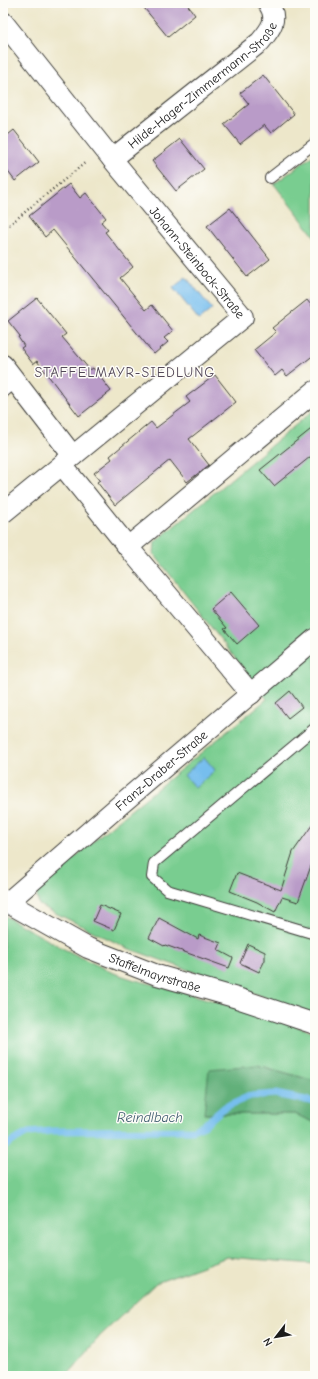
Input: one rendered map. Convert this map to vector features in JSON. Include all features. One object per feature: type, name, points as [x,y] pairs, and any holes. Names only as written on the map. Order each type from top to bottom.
[{"type":"street","name":"Hilde-Hager-Zimmermann-Straße","points":[[107,154],[260,42],[270,31],[273,22],[272,8],[268,3]]},
{"type":"street","name":"Johann-Steinbock-Straße","points":[[3,22],[107,154],[243,317],[3,513]]},
{"type":"street","points":[[3,365],[10,387],[67,461],[128,547],[251,694]]},
{"type":"street","points":[[128,547],[315,391]]},
{"type":"street","name":"Franz-Draber-Straße","points":[[5,901],[315,639]]},
{"type":"street","name":"Staffelmayrstraße","points":[[5,901],[88,948],[157,975],[237,998],[315,1024]]},
{"type":"lane","points":[[270,178],[315,143]]},
{"type":"lane","points":[[315,728],[154,863],[152,877],[167,890],[315,934]]},
{"type":"path","points":[[3,230],[107,154]]},
{"type":"green space","points":[[315,154],[315,237],[274,184]]},
{"type":"green space","points":[[315,409],[315,1015],[127,948],[39,905],[36,892],[99,836],[267,699],[154,554],[155,542]]},
{"type":"green space","points":[[3,915],[64,949],[111,972],[135,980],[184,992],[315,1032],[315,1081],[257,1065],[204,1114],[295,1114],[315,1123],[315,1264],[227,1257],[156,1283],[100,1336],[66,1376],[3,1376]]},
{"type":"green space","points":[[257,1065],[315,1081],[315,1123],[295,1114],[204,1114],[209,1069]]},
{"type":"water","points":[[186,277],[212,309],[199,320],[173,288]]},
{"type":"water","points":[[204,757],[215,770],[195,788],[184,775]]},
{"type":"building","points":[[140,3],[186,3],[195,15],[168,37]]},
{"type":"building","points":[[263,75],[294,114],[271,133],[264,125],[240,144],[224,124],[249,104],[240,93]]},
{"type":"building","points":[[14,130],[39,162],[15,181],[3,165],[3,139]]},
{"type":"building","points":[[180,139],[204,169],[176,191],[152,161]]},
{"type":"building","points":[[69,184],[80,198],[86,193],[106,218],[101,222],[108,230],[105,232],[133,267],[120,278],[146,310],[152,305],[173,331],[164,338],[168,342],[154,354],[53,230],[45,237],[29,216]]},
{"type":"building","points":[[230,208],[270,259],[247,277],[207,226]]},
{"type":"building","points":[[37,298],[66,334],[62,337],[90,370],[93,368],[111,391],[79,416],[37,361],[33,364],[21,348],[24,346],[18,337],[20,336],[8,321]]},
{"type":"building","points":[[307,300],[315,310],[315,354],[287,376],[282,370],[275,376],[254,350],[276,332],[272,328]]},
{"type":"building","points":[[215,375],[236,402],[189,439],[209,465],[187,482],[170,460],[115,505],[97,482],[100,480],[94,473],[112,459],[110,456],[151,422],[156,428],[190,402],[186,397]]},
{"type":"building","points":[[315,426],[315,453],[274,486],[260,470]]},
{"type":"building","points":[[231,592],[259,625],[237,644],[224,629],[227,628],[211,609]]},
{"type":"building","points":[[290,691],[302,707],[288,718],[276,703]]},
{"type":"building","points":[[315,821],[315,860],[311,866],[298,902],[282,897],[275,912],[257,902],[230,891],[237,873],[281,890],[293,852]]},
{"type":"building","points":[[100,905],[121,914],[114,930],[93,921]]},
{"type":"building","points":[[159,918],[198,939],[199,935],[221,943],[218,950],[233,958],[229,968],[165,945],[164,946],[149,938]]},
{"type":"building","points":[[248,944],[265,952],[265,960],[259,972],[240,963]]},
{"type":"waterway","name":"Reindlbach","points":[[3,1148],[28,1133],[53,1131],[193,1130],[204,1125],[225,1107],[250,1096],[275,1094],[315,1102]]},
{"type":"district","name":"STAFFELMAYR-SIEDLUNG","points":[[125,372]]}]
